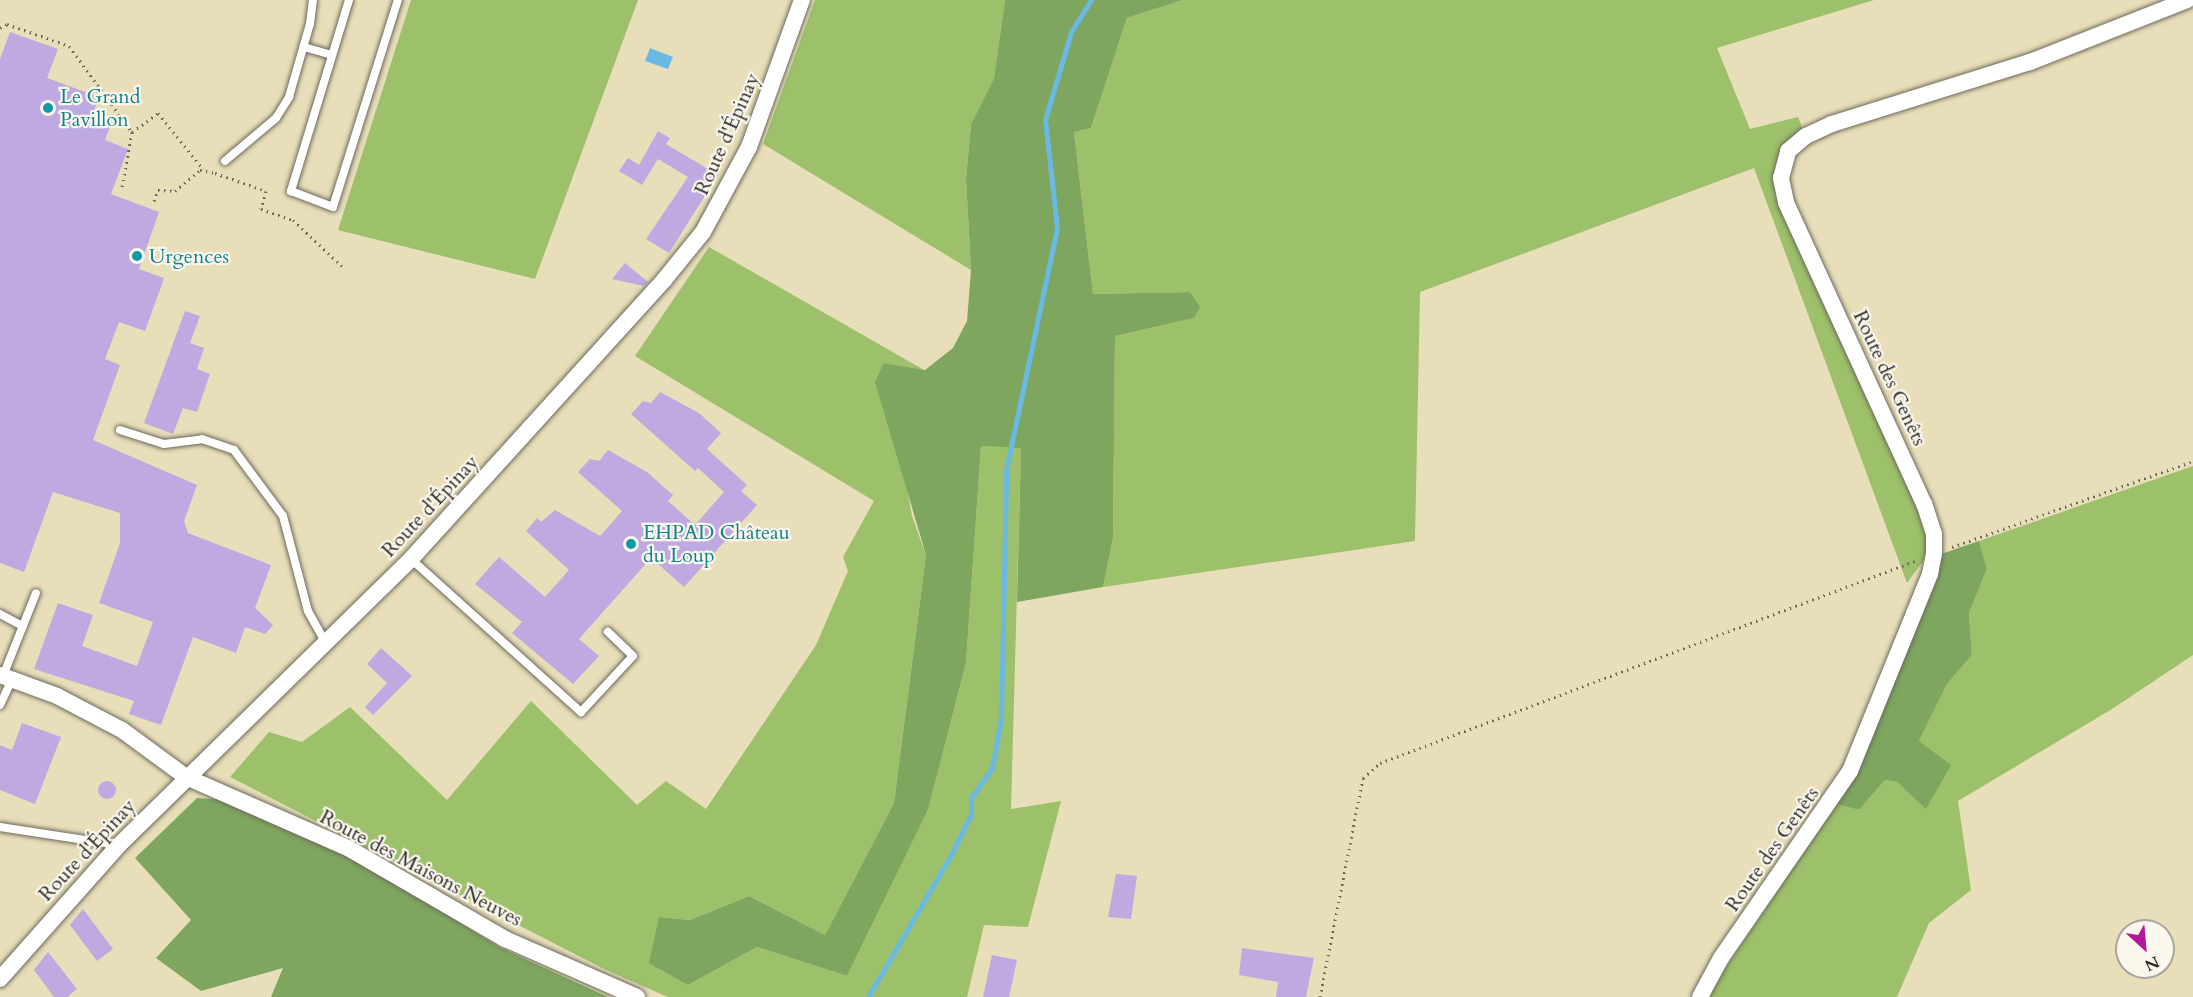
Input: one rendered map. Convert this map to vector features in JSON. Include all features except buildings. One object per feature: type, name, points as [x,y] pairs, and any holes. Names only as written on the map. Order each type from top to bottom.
[{"type":"street","name":"Route d'Épinay","points":[[0,979],[119,845],[411,559],[621,328],[703,232],[749,147],[802,0]]},
{"type":"street","name":"Route des Genêts","points":[[1700,997],[1721,958],[1850,771],[1930,574],[1934,554],[1934,534],[1924,504],[1786,202],[1781,178],[1788,151],[1806,136],[1832,124],[2030,62],[2187,0]]},
{"type":"street","name":"Route des Maisons Neuves","points":[[5,677],[57,696],[122,730],[186,777],[348,848],[505,939],[637,997]]},
{"type":"lane","points":[[225,161],[276,118],[289,98],[304,47],[313,0]]},
{"type":"lane","points":[[349,0],[291,191],[333,207],[398,0]]},
{"type":"lane","points":[[304,47],[332,55]]},
{"type":"lane","points":[[120,430],[164,444],[202,439],[234,450],[283,516],[308,611],[326,643]]},
{"type":"lane","points":[[411,559],[580,712],[633,656],[608,633]]},
{"type":"lane","points":[[0,705],[5,677],[36,593]]},
{"type":"lane","points":[[0,614],[23,626]]},
{"type":"lane","points":[[0,827],[119,845]]},
{"type":"path","points":[[0,28],[7,24],[69,46],[132,132]]},
{"type":"path","points":[[122,188],[132,132],[158,113],[203,169],[266,191],[261,209],[293,220],[344,268]]},
{"type":"path","points":[[154,201],[158,190],[175,191],[203,169]]},
{"type":"path","points":[[1320,997],[1363,778],[1380,763],[1934,554],[2193,461]]},
{"type":"green space","points":[[411,0],[638,0],[535,279],[338,230]]},
{"type":"green space","points":[[815,0],[1005,0],[994,78],[971,124],[966,179],[971,270],[763,144]]},
{"type":"green space","points":[[1005,0],[1183,0],[1127,18],[1091,128],[1074,132],[1093,294],[1190,292],[1200,307],[1194,318],[1115,336],[1113,538],[1103,587],[1017,602],[1021,448],[981,446],[966,663],[928,810],[847,976],[757,947],[688,985],[649,963],[659,917],[690,920],[749,896],[825,935],[894,803],[926,555],[875,382],[884,363],[925,370],[953,348],[967,321],[971,270],[966,179],[971,124],[994,78]]},
{"type":"green space","points":[[1183,0],[1874,0],[1717,48],[1750,129],[1798,117],[1804,132],[1784,148],[1776,163],[1776,178],[1919,506],[1928,535],[1929,553],[1907,583],[1754,168],[1420,292],[1415,541],[1103,587],[1113,538],[1115,336],[1194,318],[1190,292],[1093,294],[1074,132],[1091,128],[1127,18]]},
{"type":"green space","points":[[709,247],[924,370],[884,363],[912,516],[926,555],[894,803],[825,935],[749,896],[690,920],[659,917],[688,985],[757,947],[847,976],[928,810],[966,663],[981,446],[1021,447],[1011,809],[1061,801],[1028,927],[984,925],[967,997],[668,997],[604,969],[230,777],[269,732],[302,742],[350,707],[447,800],[531,701],[637,805],[666,781],[706,809],[816,645],[848,571],[843,557],[874,501],[635,356]]},
{"type":"green space","points":[[2193,466],[2193,655],[2112,709],[1958,801],[1971,890],[1929,923],[1897,997],[1706,997],[1836,804],[1859,810],[1885,780],[1897,782],[1926,808],[1919,741],[1947,684],[1972,655],[1969,613],[1987,569],[1979,541]]},
{"type":"green space","points":[[1979,541],[1987,569],[1969,613],[1972,655],[1947,684],[1919,741],[1951,765],[1926,809],[1897,782],[1885,780],[1859,810],[1836,804],[1941,554]]},
{"type":"green space","points":[[197,798],[227,800],[346,852],[499,947],[608,997],[271,997],[283,968],[201,991],[156,958],[191,920],[135,858]]},
{"type":"water","points":[[650,48],[673,57],[668,69],[645,61]]},
{"type":"waterway","points":[[868,997],[952,853],[971,814],[971,798],[992,768],[1001,719],[1006,470],[1057,228],[1045,120],[1071,32],[1091,0]]},
{"type":"place","name":"Le Grand Pavillon","points":[[48,108]]},
{"type":"place","name":"Urgences","points":[[137,256]]},
{"type":"place","name":"EHPAD Château du Loup","points":[[631,544]]}]
